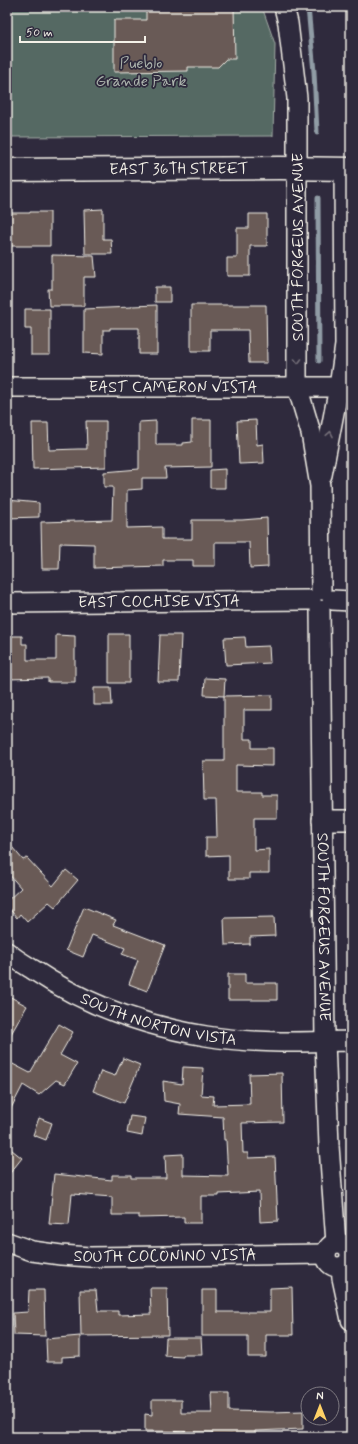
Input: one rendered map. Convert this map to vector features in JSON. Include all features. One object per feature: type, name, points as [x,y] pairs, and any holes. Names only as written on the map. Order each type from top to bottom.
[{"type":"main road","name":"EAST 36TH STREET","points":[[7,170],[347,169]]},
{"type":"street","name":"SOUTH FORGEUS AVENUE","points":[[284,7],[288,23],[297,98],[298,386],[311,432],[320,486],[325,1041],[329,1146],[341,1254],[342,1278],[351,1320]]},
{"type":"street","name":"SOUTH FORGEUS AVENUE","points":[[320,486],[339,387],[345,345],[347,169]]},
{"type":"street","name":"EAST CAMERON VISTA","points":[[7,388],[339,387]]},
{"type":"street","name":"EAST COCHISE VISTA","points":[[7,603],[351,601]]},
{"type":"street","points":[[322,820],[351,820]]},
{"type":"street","name":"SOUTH NORTON VISTA","points":[[7,952],[51,982],[80,997],[111,1011],[164,1028],[207,1036],[246,1040],[351,1041]]},
{"type":"street","name":"SOUTH COCONINO VISTA","points":[[7,1242],[32,1251],[61,1255],[341,1254]]},
{"type":"green space","name":"Pueblo Grande Park","points":[[7,7],[262,7],[275,44],[273,136],[7,137]]},
{"type":"building","points":[[146,7],[234,7],[235,59],[226,59],[218,67],[188,67],[188,71],[114,72],[114,20],[146,20]]},
{"type":"building","points":[[103,209],[103,239],[111,239],[112,254],[85,254],[84,210]]},
{"type":"building","points":[[50,212],[50,246],[7,246],[7,213]]},
{"type":"building","points":[[249,214],[267,214],[267,246],[250,246],[250,276],[227,276],[227,258],[237,258],[237,228],[249,228]]},
{"type":"building","points":[[52,255],[94,256],[96,277],[84,277],[84,306],[49,306],[48,289],[52,289]]},
{"type":"building","points":[[155,287],[170,287],[170,302],[155,302]]},
{"type":"building","points":[[157,305],[157,354],[139,354],[139,328],[110,328],[110,330],[103,330],[103,354],[84,353],[84,309]]},
{"type":"building","points":[[191,305],[266,305],[267,363],[249,363],[248,330],[210,330],[210,351],[191,351]]},
{"type":"building","points":[[25,309],[50,309],[50,355],[31,355],[31,329],[25,329]]},
{"type":"building","points":[[192,420],[211,420],[211,467],[165,468],[166,478],[142,478],[142,489],[127,490],[127,528],[162,527],[162,539],[192,539],[192,520],[242,520],[267,518],[268,567],[250,568],[249,542],[215,542],[215,566],[193,566],[193,560],[163,560],[163,566],[94,568],[94,544],[60,543],[59,569],[42,569],[41,522],[112,520],[113,487],[104,487],[104,472],[139,469],[139,422],[156,421],[156,445],[183,445],[183,443],[192,442]]},
{"type":"building","points":[[256,420],[257,445],[263,444],[264,463],[239,464],[237,421]]},
{"type":"building","points":[[86,421],[106,421],[106,467],[33,469],[32,423],[48,423],[49,450],[87,449]]},
{"type":"building","points":[[225,469],[225,488],[210,488],[210,470]]},
{"type":"building","points":[[7,500],[39,503],[39,517],[7,518]]},
{"type":"building","points":[[109,634],[129,634],[129,683],[109,683]]},
{"type":"building","points":[[56,635],[75,636],[75,682],[48,682],[48,678],[7,679],[7,636],[22,636],[22,644],[27,644],[27,660],[56,660]]},
{"type":"building","points":[[160,635],[181,635],[179,682],[158,682]]},
{"type":"building","points":[[245,637],[246,647],[269,646],[270,663],[226,665],[224,638]]},
{"type":"building","points":[[205,678],[225,679],[224,696],[204,695]]},
{"type":"building","points":[[94,688],[111,688],[112,705],[94,705]]},
{"type":"building","points":[[272,695],[272,710],[244,710],[244,739],[252,739],[252,748],[273,748],[273,766],[236,765],[236,792],[262,792],[262,795],[277,795],[277,818],[254,818],[254,850],[269,849],[269,873],[249,873],[249,879],[229,879],[229,855],[206,856],[206,837],[217,837],[216,800],[204,800],[203,761],[224,761],[224,696]]},
{"type":"building","points":[[7,841],[23,860],[27,858],[53,886],[66,870],[78,880],[55,907],[49,902],[27,922],[20,914],[17,918],[7,906],[7,901],[21,888],[7,872]]},
{"type":"building","points":[[84,907],[116,920],[113,925],[165,945],[147,991],[129,984],[138,960],[122,954],[125,948],[92,935],[83,957],[66,950]]},
{"type":"building","points":[[274,917],[275,936],[250,937],[250,944],[225,945],[224,918]]},
{"type":"building","points":[[228,974],[245,974],[245,983],[277,983],[277,1000],[228,1000]]},
{"type":"building","points":[[7,995],[27,1006],[7,1041]]},
{"type":"building","points":[[59,1024],[73,1032],[60,1055],[77,1064],[65,1084],[56,1080],[39,1095],[23,1085],[7,1116],[7,1061],[30,1073]]},
{"type":"building","points":[[123,1058],[140,1065],[124,1103],[93,1091],[101,1071],[115,1076]]},
{"type":"building","points":[[183,1067],[203,1068],[201,1095],[214,1096],[213,1105],[250,1104],[249,1074],[282,1073],[283,1122],[242,1123],[243,1153],[248,1153],[248,1158],[275,1157],[278,1221],[260,1222],[259,1192],[219,1194],[219,1196],[201,1196],[201,1223],[184,1223],[184,1217],[139,1218],[139,1215],[112,1215],[112,1197],[72,1194],[69,1225],[49,1224],[54,1174],[112,1180],[112,1175],[131,1175],[131,1178],[166,1178],[165,1155],[183,1154],[183,1175],[228,1176],[223,1117],[179,1114],[180,1104],[164,1101],[163,1081],[182,1084]]},
{"type":"building","points":[[130,1116],[145,1118],[142,1136],[127,1133]]},
{"type":"building","points":[[39,1118],[52,1123],[46,1140],[33,1135]]},
{"type":"building","points":[[7,1146],[22,1158],[7,1177]]},
{"type":"building","points":[[292,1287],[293,1335],[266,1335],[266,1357],[248,1357],[248,1336],[202,1336],[202,1290],[217,1290],[217,1312],[270,1312],[270,1288]]},
{"type":"building","points":[[150,1288],[167,1288],[168,1335],[81,1336],[80,1290],[96,1290],[98,1311],[118,1311],[118,1315],[151,1314]]},
{"type":"building","points":[[29,1290],[44,1290],[45,1336],[14,1335],[13,1313],[28,1312]]},
{"type":"building","points":[[80,1336],[80,1356],[62,1357],[62,1362],[47,1362],[46,1339]]},
{"type":"building","points":[[166,1338],[201,1338],[202,1355],[183,1355],[183,1357],[165,1356]]},
{"type":"building","points":[[211,1393],[229,1393],[229,1411],[300,1411],[300,1426],[303,1426],[303,1429],[255,1431],[255,1434],[213,1436],[212,1432],[145,1431],[145,1414],[152,1415],[152,1400],[181,1400],[181,1413],[212,1413]]},
{"type":"waterway","points":[[308,7],[314,72],[317,132]]},
{"type":"waterway","points":[[318,198],[319,361]]}]
